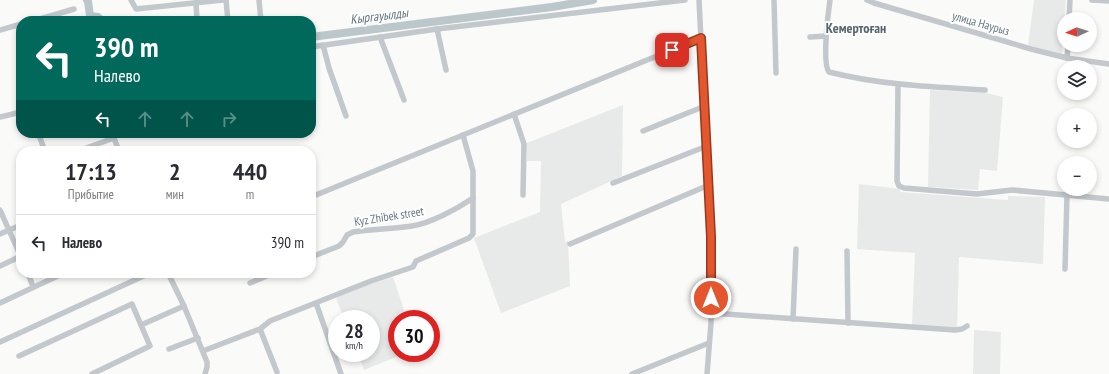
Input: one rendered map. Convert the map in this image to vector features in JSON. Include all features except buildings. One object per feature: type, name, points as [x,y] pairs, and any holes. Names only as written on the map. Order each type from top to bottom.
[{"type":"street","points":[[131,0],[136,9],[224,0],[227,16]]},
{"type":"street","points":[[259,0],[261,16]]},
{"type":"street","points":[[316,46],[437,29],[685,0]]},
{"type":"street","points":[[699,0],[711,237],[711,313],[707,374]]},
{"type":"street","points":[[774,0],[776,73]]},
{"type":"street","points":[[830,0],[826,36],[826,66],[829,72],[844,76],[898,84],[985,90]]},
{"type":"street","name":"улица Наурыз","points":[[867,0],[1031,49],[1067,58],[1109,64]]},
{"type":"street","points":[[1069,12],[1070,0]]},
{"type":"street","points":[[1092,0],[1109,1]]},
{"type":"street","points":[[196,3],[197,16]]},
{"type":"street","points":[[52,16],[74,10]]},
{"type":"street","points":[[0,30],[16,25]]},
{"type":"street","points":[[437,29],[446,70]]},
{"type":"street","points":[[810,36],[826,36]]},
{"type":"street","points":[[380,37],[404,100]]},
{"type":"street","points":[[316,195],[701,38]]},
{"type":"street","points":[[323,45],[329,68],[346,116]]},
{"type":"street","points":[[1067,52],[1067,58]]},
{"type":"street","points":[[898,84],[897,181],[899,186],[904,188],[977,194],[1012,190],[1057,194]]},
{"type":"street","points":[[643,131],[705,106]]},
{"type":"street","points":[[0,117],[16,113]]},
{"type":"street","points":[[514,114],[524,144],[523,195]]},
{"type":"street","points":[[203,351],[260,329],[270,321],[372,280],[413,267],[416,261],[469,238],[473,234],[472,164],[463,135]]},
{"type":"street","points":[[89,146],[106,138]]},
{"type":"street","points":[[613,183],[707,146]]},
{"type":"street","points":[[570,244],[709,185]]},
{"type":"street","points":[[1065,269],[1067,196]]},
{"type":"street","points":[[1078,196],[1109,199]]},
{"type":"street","name":"Kyz Zhibek street","points":[[316,255],[339,246],[347,235],[354,232],[413,226],[426,223],[473,198]]},
{"type":"street","points":[[0,210],[16,244]]},
{"type":"street","points":[[0,234],[16,227]]},
{"type":"street","points":[[793,319],[796,249]]},
{"type":"street","points":[[847,251],[848,323]]},
{"type":"street","points":[[0,266],[16,258]]},
{"type":"street","points":[[30,278],[33,287]]},
{"type":"street","points":[[0,303],[53,278]]},
{"type":"street","points":[[0,342],[139,278]]},
{"type":"street","points":[[170,278],[198,338],[207,362],[205,374]]},
{"type":"street","points":[[250,283],[262,278]]},
{"type":"street","points":[[316,303],[341,374]]},
{"type":"street","points":[[19,356],[132,304],[150,346],[92,374]]},
{"type":"street","points":[[142,325],[184,306]]},
{"type":"street","points":[[711,313],[955,330],[962,329],[967,326]]},
{"type":"street","points":[[260,329],[277,372]]},
{"type":"street","points":[[169,349],[198,338]]},
{"type":"street","points":[[632,374],[709,343]]},
{"type":"shaded area","points":[[1034,0],[1066,0],[1065,12],[1057,12],[1057,52],[1062,52],[1062,54],[1028,45]]},
{"type":"shaded area","points":[[930,90],[986,93],[1003,97],[997,171],[980,169],[978,190],[928,187]]},
{"type":"shaded area","points":[[623,105],[622,176],[561,204],[565,242],[568,241],[570,286],[501,313],[474,238],[540,212],[541,161],[527,161],[527,143]]},
{"type":"shaded area","points":[[859,184],[900,189],[900,192],[1008,200],[1008,196],[1045,197],[1043,264],[959,257],[957,328],[912,325],[915,253],[857,249]]},
{"type":"shaded area","points":[[393,277],[404,310],[388,310],[388,360],[364,370],[361,362],[380,362],[380,310],[341,310],[336,298],[370,284]]},
{"type":"shaded area","points":[[974,330],[1001,332],[1000,374],[973,374]]},
{"type":"waterway","name":"Кыргауылды","points":[[87,0],[90,16]]},
{"type":"waterway","name":"Кыргауылды","points":[[316,36],[552,7],[593,0]]},
{"type":"district","name":"Кемертоған","points":[[856,28]]},
{"type":"route","points":[[672,50],[701,38],[711,237],[711,298]]}]
